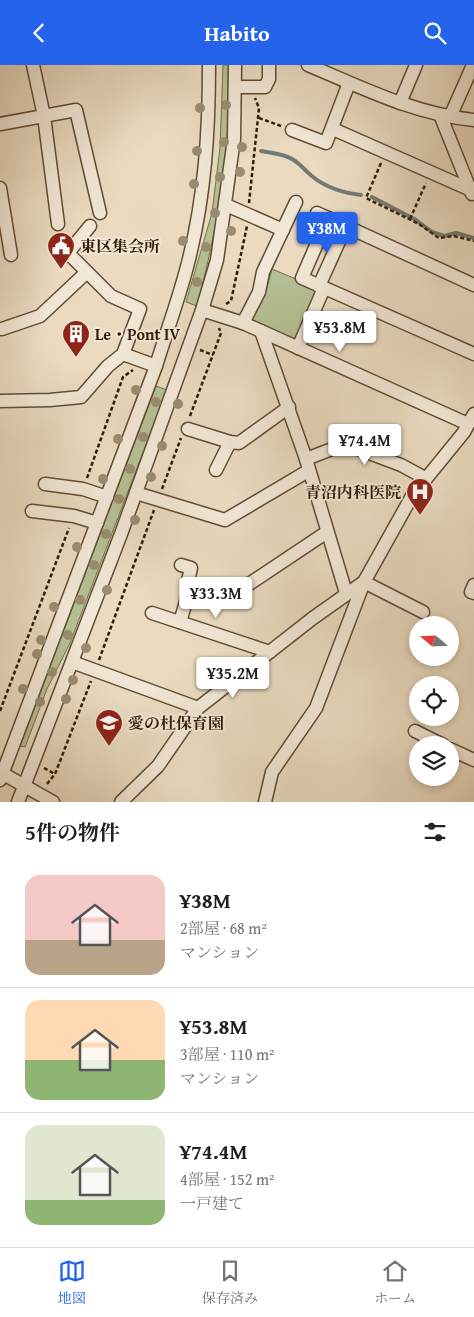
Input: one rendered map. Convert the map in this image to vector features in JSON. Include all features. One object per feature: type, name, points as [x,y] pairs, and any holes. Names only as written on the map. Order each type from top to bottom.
[{"type":"street","points":[[33,65],[44,116],[58,224]]},
{"type":"street","points":[[53,802],[1,775],[156,366],[177,303],[199,216],[209,121],[209,65]]},
{"type":"street","points":[[18,802],[136,493],[202,310],[217,259],[226,205],[234,139],[235,65]]},
{"type":"street","points":[[236,87],[265,87],[269,79],[269,65]]},
{"type":"street","points":[[308,65],[400,103],[445,117],[474,120]]},
{"type":"street","points":[[400,103],[416,65]]},
{"type":"street","points":[[472,194],[445,117],[473,65]]},
{"type":"street","points":[[292,130],[326,143],[333,129],[349,83]]},
{"type":"street","points":[[0,125],[76,110],[100,213]]},
{"type":"street","points":[[333,129],[431,173],[472,194]]},
{"type":"street","points":[[0,188],[11,255]]},
{"type":"street","points":[[243,323],[259,292],[263,272],[296,202]]},
{"type":"street","points":[[226,205],[282,230]]},
{"type":"street","points":[[474,285],[322,215],[302,278],[474,354]]},
{"type":"street","points":[[0,401],[81,397],[108,366],[123,354],[140,309],[111,296],[68,253],[90,226]]},
{"type":"street","points":[[298,349],[346,226]]},
{"type":"street","points":[[2,329],[40,316],[87,271]]},
{"type":"street","points":[[202,310],[243,323],[470,427],[425,478],[412,496],[364,582],[316,708],[272,772],[264,802]]},
{"type":"street","points":[[261,331],[307,465],[346,593]]},
{"type":"street","points":[[123,354],[156,366]]},
{"type":"street","points":[[186,429],[239,443],[288,407]]},
{"type":"street","points":[[216,470],[230,442]]},
{"type":"street","points":[[136,493],[157,501],[225,520],[307,465],[345,444],[401,465],[425,478]]},
{"type":"street","points":[[45,484],[83,489],[107,497]]},
{"type":"street","points":[[32,511],[74,516],[97,523]]},
{"type":"street","points":[[249,584],[327,532]]},
{"type":"street","points":[[180,621],[190,588],[188,581],[191,568],[181,565]]},
{"type":"street","points":[[121,802],[158,767],[198,708],[346,593],[364,582]]},
{"type":"street","points":[[364,582],[423,612]]},
{"type":"street","points":[[474,585],[471,591],[474,593]]},
{"type":"street","points":[[152,613],[270,652]]},
{"type":"street","points":[[72,662],[198,708]]},
{"type":"street","points":[[415,731],[425,736]]},
{"type":"street","points":[[459,753],[474,760]]},
{"type":"path","points":[[44,786],[55,774],[221,333],[218,326],[225,305],[231,301],[248,214],[259,118],[259,108],[255,101],[255,94]]},
{"type":"path","points":[[259,118],[292,130]]},
{"type":"path","points":[[386,153],[366,198],[410,219],[439,238],[454,236],[474,241]]},
{"type":"path","points":[[410,219],[431,173]]},
{"type":"path","points":[[199,349],[213,355]]},
{"type":"path","points":[[83,489],[123,377],[132,371],[135,365]]},
{"type":"path","points":[[0,711],[74,516]]},
{"type":"path","points":[[40,766],[55,774]]},
{"type":"green space","points":[[223,65],[229,65],[229,96],[222,187],[197,306],[186,302],[212,213],[220,148]]},
{"type":"green space","points":[[272,269],[320,289],[297,340],[251,321],[266,291]]},
{"type":"green space","points":[[156,386],[167,390],[70,643],[47,689],[25,747],[20,746]]},
{"type":"waterway","points":[[261,151],[289,157],[324,184],[342,191],[361,195]]},
{"type":"waterway","points":[[372,197],[416,220],[432,232],[444,236],[456,233],[474,238]]},
{"type":"place","name":"東区集会所","points":[[61,270]]},
{"type":"place","name":"Le・Pont IV","points":[[76,358]]},
{"type":"place","name":"青沼内科医院","points":[[420,516]]},
{"type":"place","name":"愛の杜保育園","points":[[109,747]]}]
